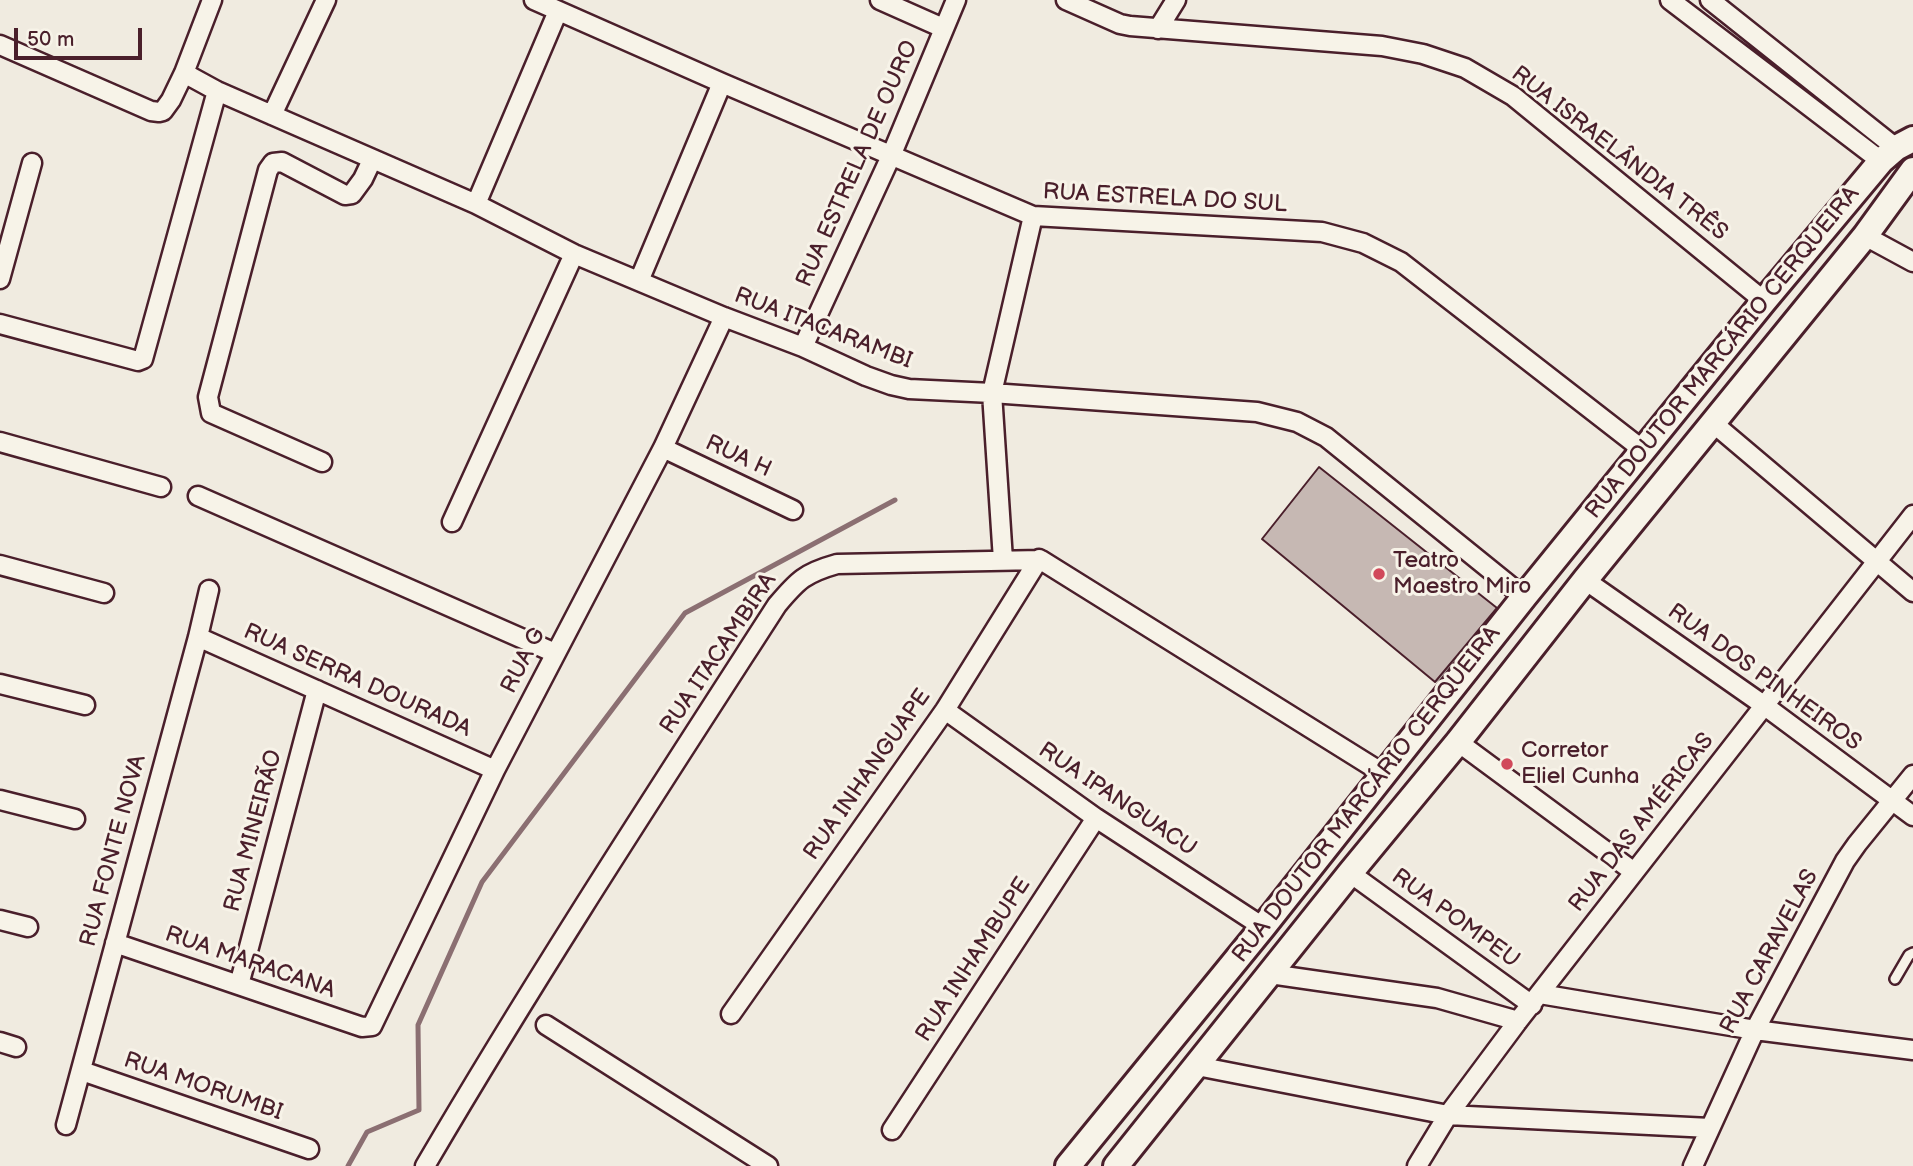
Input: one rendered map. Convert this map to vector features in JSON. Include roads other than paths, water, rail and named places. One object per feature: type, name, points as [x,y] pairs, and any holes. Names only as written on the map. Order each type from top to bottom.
[{"type":"street","points":[[0,45],[159,112],[166,109],[184,73],[212,0]]},
{"type":"street","points":[[272,115],[326,0]]},
{"type":"street","name":"RUA ESTRELA DO SUL","points":[[534,0],[1032,216],[1322,232],[1363,243],[1401,262],[1643,450]]},
{"type":"street","points":[[880,0],[943,28]]},
{"type":"street","name":"RUA ESTRELA DE OURO","points":[[803,347],[891,156],[956,0]]},
{"type":"street","name":"RUA ISRAELÂNDIA TRÊS","points":[[1066,0],[1120,24],[1382,46],[1423,54],[1465,68],[1513,96],[1765,301]]},
{"type":"street","points":[[1158,29],[1176,0]]},
{"type":"street","points":[[1670,0],[1897,149]]},
{"type":"street","points":[[1710,0],[1897,149]]},
{"type":"street","points":[[476,204],[558,11]]},
{"type":"street","name":"RUA ITACARAMBI","points":[[184,73],[217,91],[476,204],[574,254],[803,347],[866,376],[909,390],[992,393],[1257,412],[1297,422],[1326,438],[1524,597]]},
{"type":"street","points":[[639,281],[722,83]]},
{"type":"street","points":[[0,324],[141,361],[144,358],[217,91]]},
{"type":"street","name":"RUA DOUTOR MARCÁRIO CERQUEIRA","points":[[1068,1166],[1263,927],[1643,450],[1765,301],[1897,149]]},
{"type":"street","points":[[322,462],[211,413],[208,397],[268,170],[273,163],[282,162],[345,195],[352,194],[372,160]]},
{"type":"street","points":[[0,279],[32,163]]},
{"type":"street","name":"RUA DOUTOR MARCÁRIO CERQUEIRA","points":[[1116,1166],[1585,580],[1865,236],[1913,170]]},
{"type":"street","points":[[1003,561],[992,393],[1032,216]]},
{"type":"street","points":[[1865,236],[1913,262]]},
{"type":"street","points":[[452,522],[574,254]]},
{"type":"street","name":"RUA G","points":[[369,1028],[377,1018],[495,770],[663,448],[724,317]]},
{"type":"street","points":[[1713,423],[1913,592]]},
{"type":"street","points":[[0,442],[161,487]]},
{"type":"street","name":"RUA H","points":[[663,448],[793,510]]},
{"type":"street","points":[[198,496],[555,653]]},
{"type":"street","name":"RUA DAS AMÉRICAS","points":[[1417,1166],[1448,1115],[1518,1021],[1913,515]]},
{"type":"street","points":[[1039,559],[1384,774]]},
{"type":"street","name":"RUA ITACAMBIRA","points":[[425,1166],[591,893],[777,605],[797,581],[817,570],[837,564],[1039,559]]},
{"type":"street","name":"RUA INHANGUAPE","points":[[731,1014],[945,710],[1039,559]]},
{"type":"street","points":[[0,565],[104,593]]},
{"type":"street","name":"RUA DOS PINHEIROS","points":[[1585,580],[1765,706],[1913,816]]},
{"type":"street","name":"RUA FONTE NOVA","points":[[66,1125],[209,590]]},
{"type":"street","name":"RUA SERRA DOURADA","points":[[198,637],[495,770]]},
{"type":"street","points":[[0,684],[85,705]]},
{"type":"street","name":"RUA MINEIRÃO","points":[[239,985],[317,690]]},
{"type":"street","points":[[1443,700],[1443,712],[1449,720],[1459,724],[1634,872]]},
{"type":"street","name":"RUA IPANGUACU","points":[[945,710],[1096,818],[1263,927]]},
{"type":"street","points":[[1412,738],[1428,749],[1437,766]]},
{"type":"street","name":"RUA CARAVELAS","points":[[1693,1166],[1755,1030],[1845,861],[1913,775]]},
{"type":"street","points":[[0,800],[75,819]]},
{"type":"street","name":"RUA INHAMBUPE","points":[[892,1130],[1096,818]]},
{"type":"street","name":"RUA POMPEU","points":[[1350,873],[1536,1000]]},
{"type":"street","points":[[0,920],[29,927]]},
{"type":"street","name":"RUA MARACANA","points":[[115,943],[369,1028]]},
{"type":"street","points":[[1270,974],[1437,998],[1518,1021]]},
{"type":"street","points":[[1536,1000],[1913,1050]]},
{"type":"street","points":[[546,1025],[768,1166]]},
{"type":"street","points":[[1197,1066],[1448,1115],[1710,1128]]},
{"type":"street","name":"RUA MORUMBI","points":[[82,1071],[309,1149]]},
{"type":"lane","points":[[1895,979],[1909,955],[1913,953]]},
{"type":"waterway","points":[[348,1166],[367,1132],[419,1110],[418,1025],[482,882],[685,613],[895,500]]},
{"type":"place","name":"Teatro Maestro Miro","points":[[1379,574]]},
{"type":"place","name":"Corretor Eliel Cunha","points":[[1507,764]]}]
